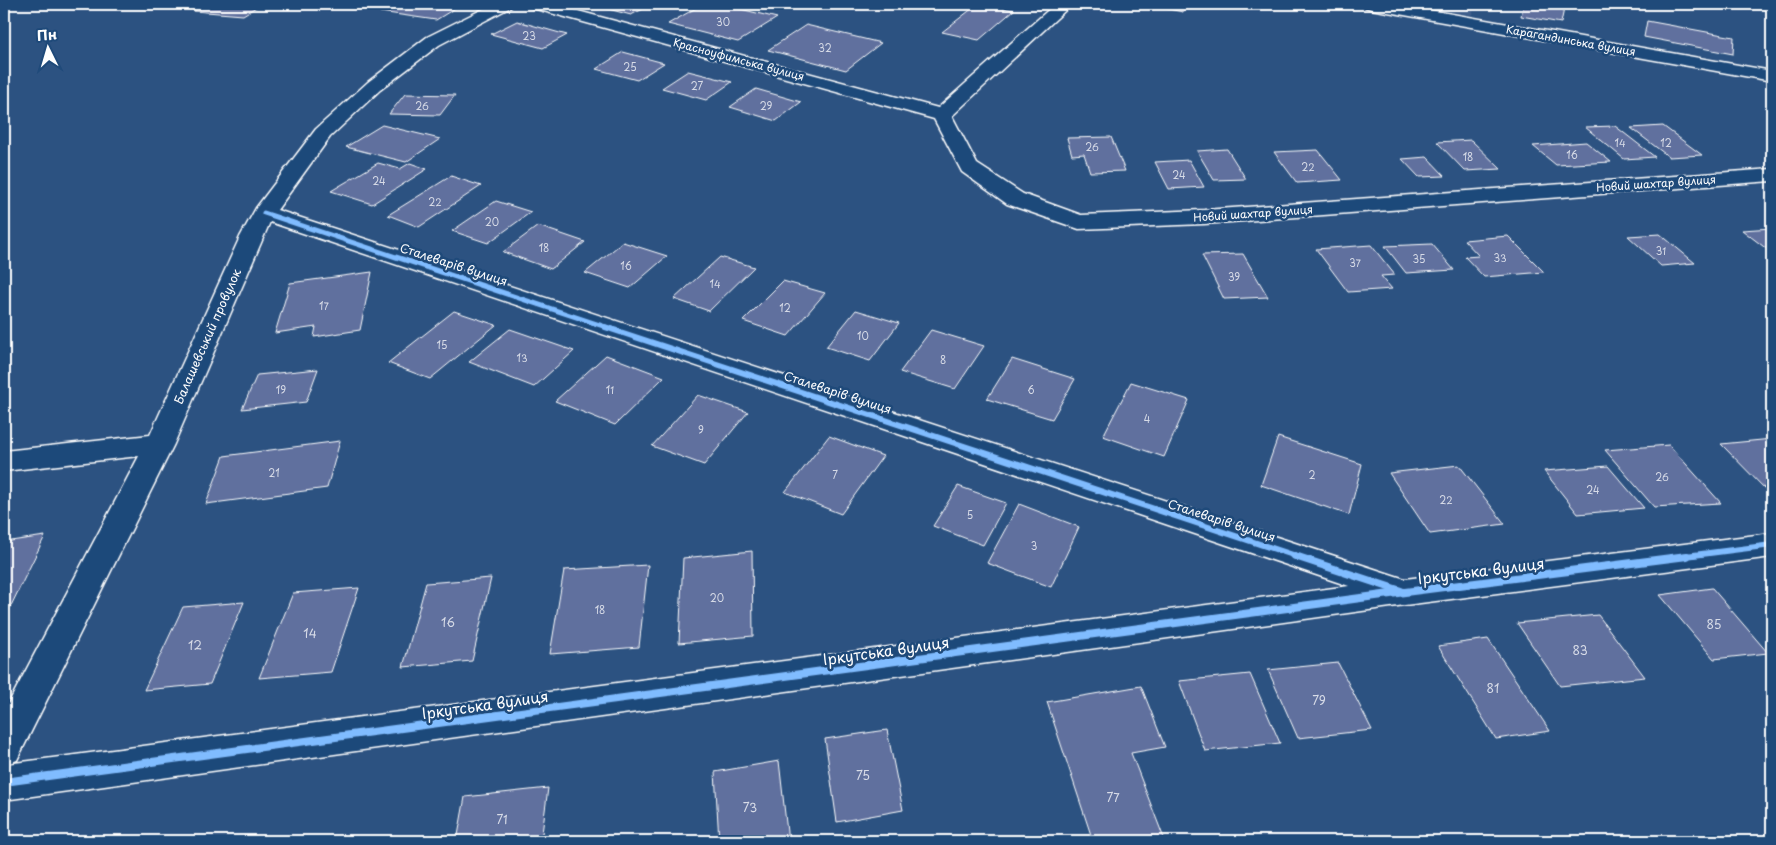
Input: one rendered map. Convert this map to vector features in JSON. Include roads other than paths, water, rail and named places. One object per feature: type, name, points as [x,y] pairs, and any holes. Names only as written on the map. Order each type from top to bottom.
[{"type":"street","name":"Балашевський провулок","points":[[4,748],[160,444],[251,236],[264,213],[323,133],[374,86],[433,42],[504,4]]},
{"type":"street","name":"Красноуфимська вулиця","points":[[535,4],[942,115]]},
{"type":"street","points":[[942,115],[1064,4]]},
{"type":"street","name":"Карагандинська вулиця","points":[[1371,4],[1484,18],[1772,76]]},
{"type":"street","name":"Новий шахтар вулиця","points":[[942,115],[970,168],[1015,199],[1079,222],[1204,217],[1772,175]]},
{"type":"street","name":"Сталеварів вулиця","points":[[264,213],[1405,592]]},
{"type":"street","points":[[4,461],[160,444]]},
{"type":"street","name":"Іркутська вулиця","points":[[4,782],[1405,592],[1772,545]]}]
